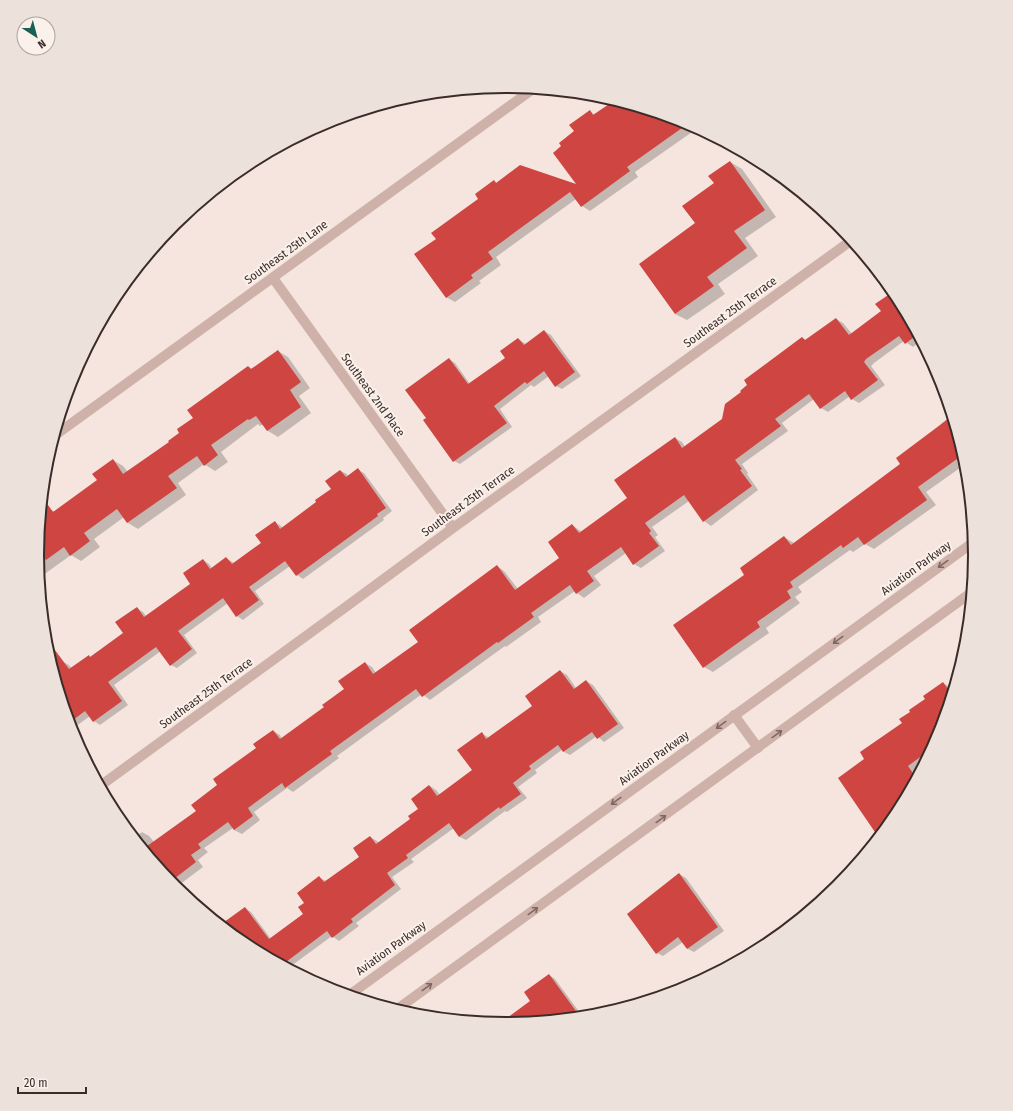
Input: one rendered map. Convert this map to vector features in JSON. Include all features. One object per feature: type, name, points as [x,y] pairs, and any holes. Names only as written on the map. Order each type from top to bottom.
[{"type":"street","name":"Southeast 25th Lane","points":[[62,430],[527,94]]},
{"type":"street","name":"Southeast 25th Terrace","points":[[104,783],[452,528],[847,243]]},
{"type":"street","name":"Southeast 2nd Place","points":[[273,278],[452,528]]},
{"type":"street","name":"Aviation Parkway","points":[[354,992],[969,546]]},
{"type":"street","points":[[402,1006],[967,596]]},
{"type":"street","points":[[734,715],[758,748]]},
{"type":"building","points":[[608,105],[655,118],[682,128],[627,167],[630,171],[581,207],[570,192],[488,252],[493,259],[471,275],[473,278],[446,298],[414,254],[436,239],[431,233],[478,199],[475,194],[494,180],[496,183],[520,165],[576,184],[553,153],[561,146],[559,143],[574,131],[569,125],[590,110],[593,115]]},
{"type":"building","points":[[730,161],[765,210],[734,231],[747,248],[707,277],[714,286],[675,314],[639,264],[695,223],[682,206],[714,183],[708,176]]},
{"type":"building","points":[[888,295],[914,337],[905,344],[899,336],[866,359],[864,362],[878,380],[851,400],[845,391],[820,409],[809,394],[775,419],[781,426],[735,460],[742,469],[740,470],[752,486],[703,522],[684,495],[645,523],[651,531],[649,533],[659,546],[633,565],[621,547],[587,571],[594,581],[576,594],[570,585],[531,613],[534,617],[422,697],[416,689],[330,751],[332,754],[285,788],[282,783],[248,808],[253,816],[234,830],[228,822],[198,844],[201,848],[191,855],[196,862],[175,878],[147,846],[196,811],[191,805],[217,785],[213,779],[256,748],[253,744],[273,730],[280,739],[324,707],[322,705],[344,689],[338,681],[365,662],[373,674],[418,642],[409,630],[497,565],[515,590],[559,558],[548,542],[572,524],[579,533],[627,498],[614,480],[675,437],[682,448],[722,419],[725,404],[741,392],[740,391],[747,385],[744,380],[802,337],[805,340],[836,318],[849,335],[881,311],[875,304]]},
{"type":"building","points":[[544,330],[575,372],[555,387],[544,371],[527,384],[525,382],[494,406],[507,423],[453,462],[423,420],[426,418],[405,390],[449,358],[468,384],[505,358],[500,351],[518,338],[524,345]]},
{"type":"building","points":[[278,350],[301,382],[290,390],[301,407],[267,431],[256,416],[249,420],[248,419],[211,445],[218,455],[204,466],[197,456],[168,476],[177,488],[127,523],[117,509],[84,533],[90,541],[70,556],[64,547],[46,560],[44,556],[47,504],[53,512],[97,480],[92,474],[113,459],[123,474],[169,442],[168,441],[179,433],[177,429],[193,418],[187,410],[248,366],[251,369]]},
{"type":"building","points":[[948,419],[958,458],[918,487],[927,500],[864,545],[858,537],[843,548],[841,545],[790,582],[793,587],[787,591],[791,598],[757,622],[760,627],[703,668],[673,625],[744,575],[740,568],[784,536],[791,545],[900,464],[896,458]]},
{"type":"building","points":[[358,468],[386,508],[377,514],[378,516],[296,576],[285,561],[249,587],[259,600],[236,617],[223,598],[178,631],[192,649],[170,666],[156,647],[108,682],[122,701],[93,722],[85,711],[74,719],[60,675],[54,648],[69,669],[89,655],[90,657],[123,633],[115,622],[137,607],[144,617],[190,584],[183,573],[203,559],[210,569],[226,557],[232,564],[261,543],[255,535],[275,521],[280,529],[316,502],[315,500],[331,489],[325,481],[340,470],[346,477]]},
{"type":"building","points":[[560,670],[574,689],[586,680],[618,724],[597,739],[592,732],[563,752],[558,745],[529,766],[531,769],[513,783],[521,794],[500,809],[499,807],[459,837],[449,823],[406,855],[408,858],[387,873],[395,885],[351,919],[353,922],[332,938],[327,931],[286,962],[250,940],[225,922],[245,907],[269,939],[303,914],[298,907],[304,903],[297,893],[319,876],[324,882],[359,857],[353,848],[370,836],[376,844],[410,819],[408,816],[418,809],[411,799],[429,785],[437,796],[472,770],[457,750],[482,732],[486,739],[532,706],[525,696]]},
{"type":"building","points":[[943,682],[948,690],[934,732],[923,755],[908,766],[914,774],[891,812],[876,833],[838,778],[864,759],[860,752],[902,723],[899,719],[925,699],[923,696]]},
{"type":"building","points":[[679,873],[718,927],[687,949],[678,937],[656,954],[627,914]]},
{"type":"building","points":[[549,974],[577,1012],[537,1017],[507,1018],[530,1001],[524,992]]}]
